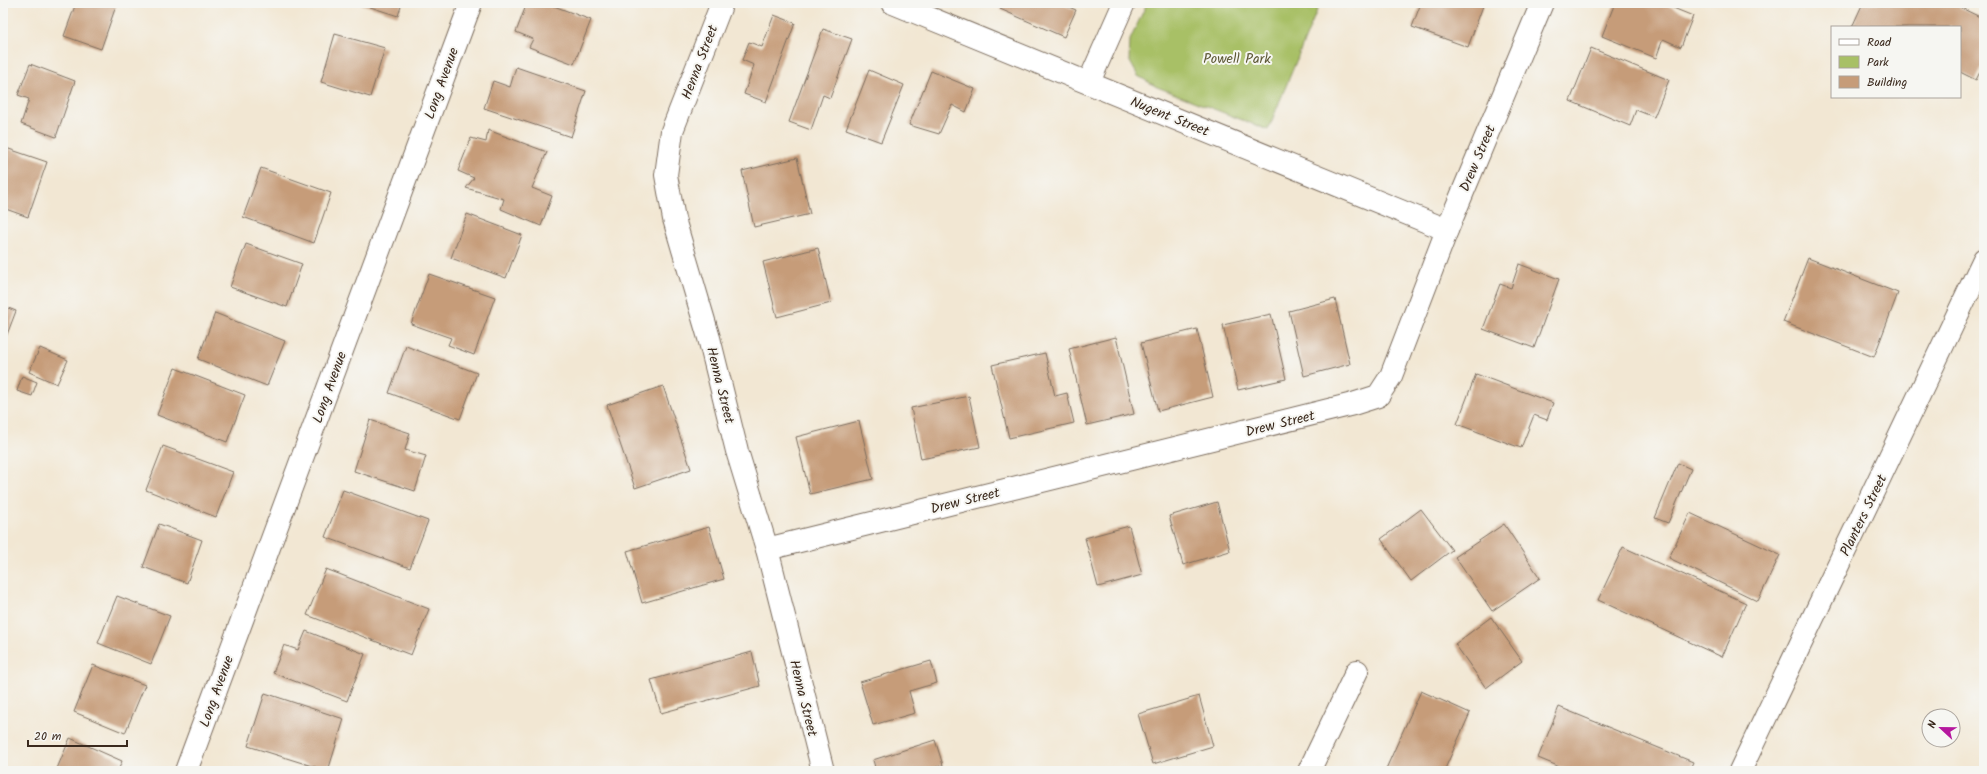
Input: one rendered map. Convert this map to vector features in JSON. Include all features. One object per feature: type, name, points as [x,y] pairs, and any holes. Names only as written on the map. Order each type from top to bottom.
[{"type":"street","name":"Long Avenue","points":[[186,771],[471,3]]},
{"type":"street","name":"Henna Street","points":[[722,3],[672,131],[666,175],[674,219],[709,338],[737,451],[767,550],[822,771]]},
{"type":"street","name":"Nugent Street","points":[[893,3],[1089,82],[1447,230]]},
{"type":"street","points":[[1089,82],[1124,3]]},
{"type":"street","name":"Drew Street","points":[[767,550],[1353,404],[1378,396],[1391,376],[1447,230],[1542,3]]},
{"type":"street","name":"Planters Street","points":[[1740,771],[1984,259]]},
{"type":"street","points":[[1309,771],[1357,671]]},
{"type":"green space","name":"Powell Park","points":[[1147,3],[1320,3],[1268,130],[1157,87],[1138,76],[1129,60],[1130,40]]},
{"type":"building","points":[[76,3],[117,3],[101,49],[64,36]]},
{"type":"building","points":[[358,3],[402,3],[398,16]]},
{"type":"building","points":[[527,3],[546,3],[591,20],[574,64],[529,47],[533,39],[516,32]]},
{"type":"building","points":[[1002,3],[1065,3],[1064,5],[1076,10],[1064,37],[1000,9]]},
{"type":"building","points":[[1421,3],[1484,3],[1468,47],[1412,27]]},
{"type":"building","points":[[1615,3],[1661,3],[1693,16],[1681,47],[1663,39],[1656,58],[1602,36]]},
{"type":"building","points":[[1863,3],[1951,3],[1984,19],[1984,64],[1976,80],[1961,72],[1961,26],[1852,26]]},
{"type":"building","points":[[774,15],[795,23],[766,102],[744,94],[754,65],[742,60],[749,42],[762,47]]},
{"type":"building","points":[[823,29],[852,39],[830,98],[823,95],[811,130],[789,122]]},
{"type":"building","points":[[335,34],[385,48],[370,97],[321,82]]},
{"type":"building","points":[[1591,48],[1669,80],[1654,117],[1636,110],[1630,126],[1570,101]]},
{"type":"building","points":[[30,64],[75,81],[56,137],[21,124],[29,99],[18,95]]},
{"type":"building","points":[[516,67],[586,91],[571,137],[484,108],[493,81],[510,87]]},
{"type":"building","points":[[869,70],[904,85],[881,142],[846,129]]},
{"type":"building","points":[[931,71],[975,89],[966,112],[952,105],[939,134],[909,125]]},
{"type":"building","points":[[488,130],[547,152],[532,188],[552,196],[541,226],[501,209],[504,199],[466,188],[474,178],[458,171],[471,138],[486,142]]},
{"type":"building","points":[[3,147],[47,162],[28,217],[3,208]]},
{"type":"building","points":[[797,158],[810,214],[754,227],[742,171]]},
{"type":"building","points":[[261,168],[331,193],[314,243],[243,217]]},
{"type":"building","points":[[467,214],[522,235],[506,278],[451,258]]},
{"type":"building","points":[[246,244],[302,264],[287,307],[230,287]]},
{"type":"building","points":[[818,248],[831,303],[777,317],[763,262]]},
{"type":"building","points":[[1808,258],[1898,293],[1874,357],[1783,322]]},
{"type":"building","points":[[1519,264],[1559,279],[1534,348],[1483,329],[1500,284],[1511,288]]},
{"type":"building","points":[[429,274],[495,297],[474,355],[448,345],[451,338],[411,324]]},
{"type":"building","points":[[1335,299],[1350,364],[1304,376],[1289,311]]},
{"type":"building","points":[[3,306],[16,311],[3,345]]},
{"type":"building","points":[[215,313],[285,341],[267,386],[198,359]]},
{"type":"building","points":[[1271,314],[1286,379],[1238,390],[1223,325]]},
{"type":"building","points":[[1197,329],[1213,397],[1158,411],[1141,343]]},
{"type":"building","points":[[1116,337],[1134,414],[1087,425],[1069,349]]},
{"type":"building","points":[[406,346],[477,373],[460,419],[389,393]]},
{"type":"building","points":[[40,348],[68,360],[57,384],[29,372]]},
{"type":"building","points":[[1045,353],[1055,396],[1067,393],[1074,423],[1009,438],[992,365]]},
{"type":"building","points":[[175,368],[245,395],[227,442],[157,415]]},
{"type":"building","points":[[1476,374],[1553,403],[1547,420],[1534,415],[1521,448],[1457,424]]},
{"type":"building","points":[[22,376],[37,382],[32,396],[17,391]]},
{"type":"building","points":[[663,386],[691,469],[635,488],[607,405]]},
{"type":"building","points":[[969,396],[980,447],[921,459],[911,408]]},
{"type":"building","points":[[370,420],[410,433],[405,450],[426,456],[415,491],[354,471]]},
{"type":"building","points":[[859,421],[873,479],[810,494],[796,437]]},
{"type":"building","points":[[163,446],[233,472],[216,517],[146,490]]},
{"type":"building","points":[[1678,463],[1691,469],[1668,523],[1655,518]]},
{"type":"building","points":[[343,490],[428,521],[410,568],[325,537]]},
{"type":"building","points":[[1217,502],[1230,551],[1183,565],[1169,516]]},
{"type":"building","points":[[1421,509],[1452,550],[1411,581],[1381,539]]},
{"type":"building","points":[[1690,513],[1780,555],[1758,601],[1669,558]]},
{"type":"building","points":[[159,524],[202,540],[187,583],[143,567]]},
{"type":"building","points":[[1504,524],[1540,578],[1492,611],[1455,557]]},
{"type":"building","points":[[1129,526],[1142,575],[1098,587],[1085,538]]},
{"type":"building","points":[[709,527],[724,579],[642,603],[627,551]]},
{"type":"building","points":[[1623,547],[1746,603],[1722,657],[1598,600]]},
{"type":"building","points":[[326,569],[429,609],[411,655],[307,615]]},
{"type":"building","points":[[117,596],[170,616],[151,664],[98,643]]},
{"type":"building","points":[[1491,617],[1522,661],[1486,688],[1455,644]]},
{"type":"building","points":[[306,631],[365,654],[347,701],[273,673],[284,645],[298,650]]},
{"type":"building","points":[[752,652],[760,686],[661,713],[651,680]]},
{"type":"building","points":[[931,661],[937,683],[909,691],[915,713],[873,725],[860,682]]},
{"type":"building","points":[[93,665],[145,685],[125,733],[74,712]]},
{"type":"building","points":[[1421,691],[1470,713],[1444,771],[1385,771]]},
{"type":"building","points":[[265,693],[344,719],[328,771],[248,746]]},
{"type":"building","points":[[1199,696],[1213,746],[1153,764],[1138,714]]},
{"type":"building","points":[[1559,707],[1693,762],[1689,771],[1570,771],[1538,758]]},
{"type":"building","points":[[70,738],[122,761],[118,771],[56,771]]},
{"type":"building","points":[[935,740],[943,765],[924,771],[876,771],[873,760]]}]
